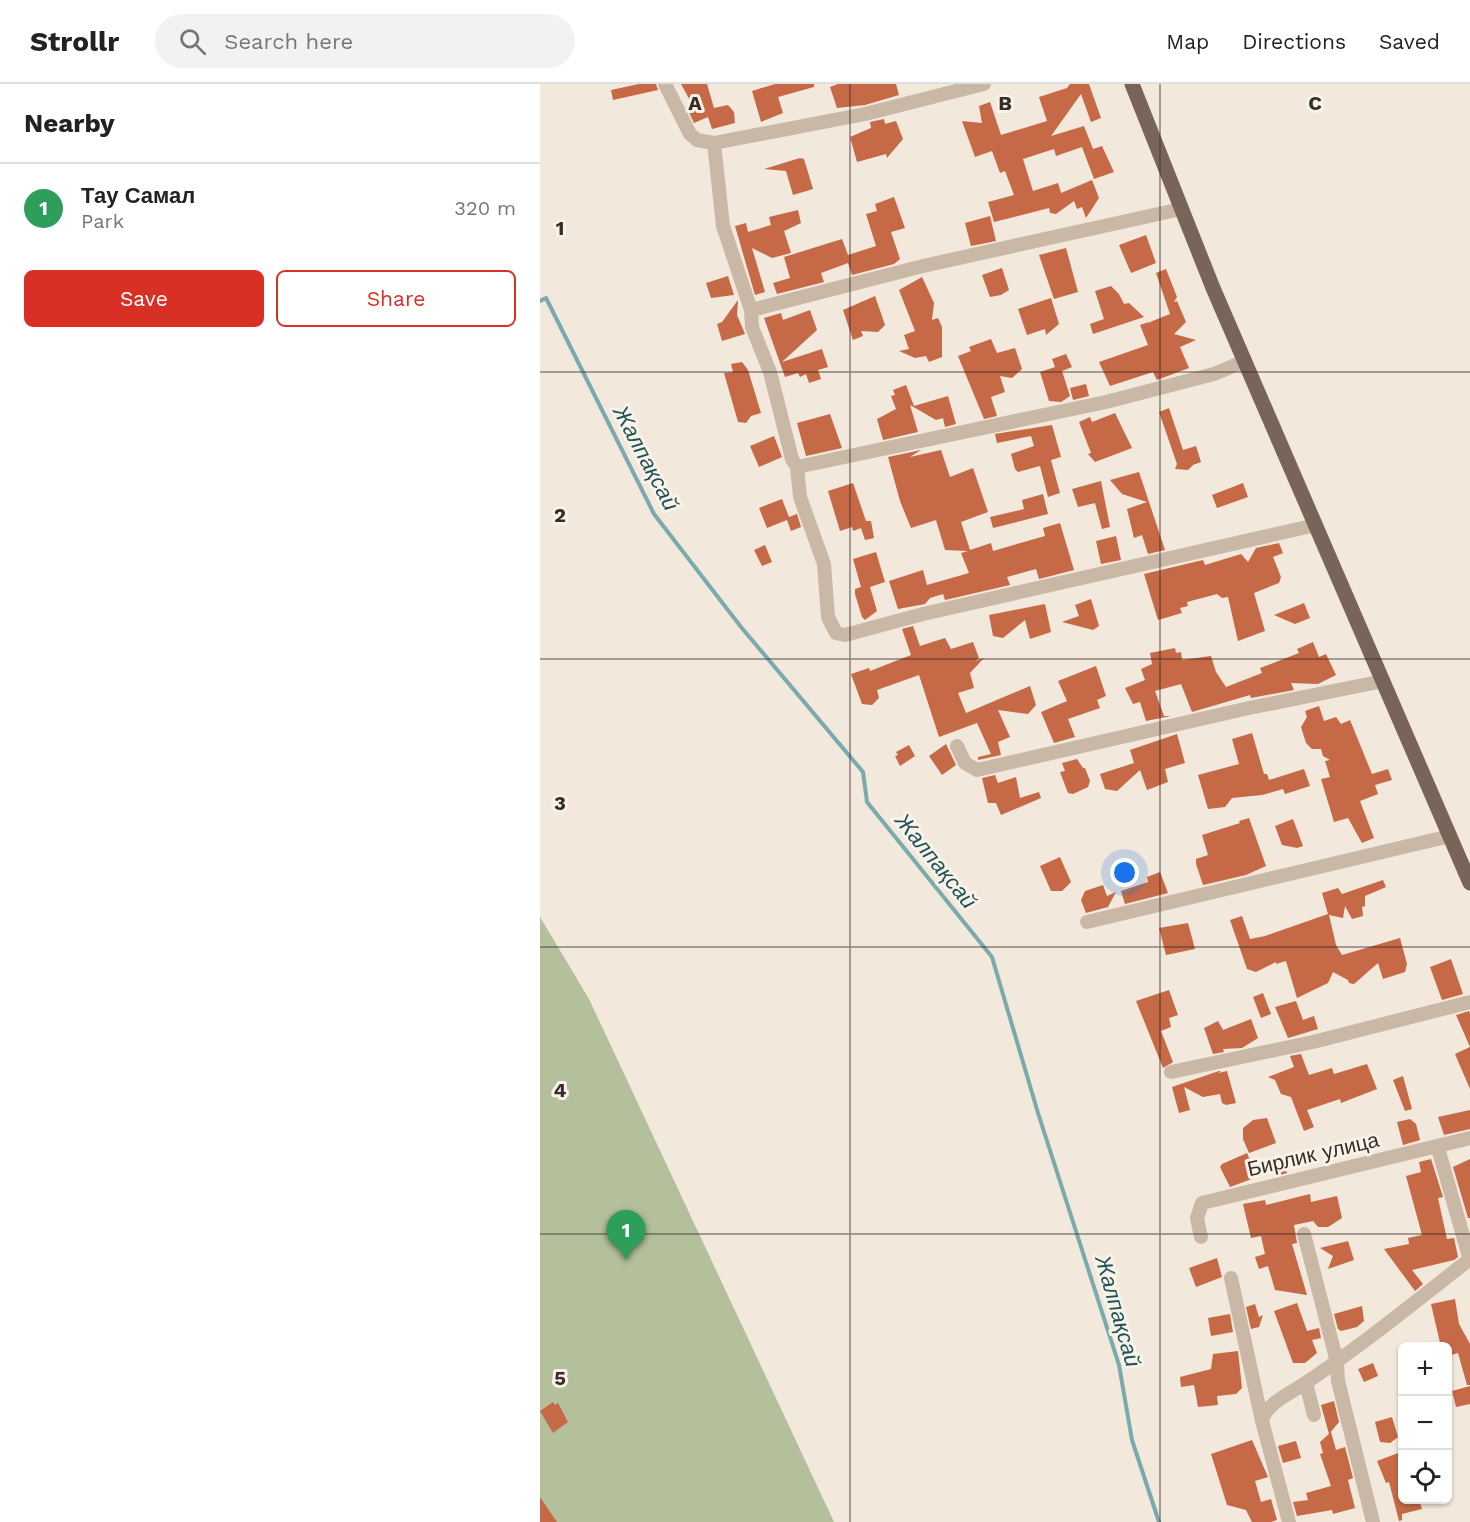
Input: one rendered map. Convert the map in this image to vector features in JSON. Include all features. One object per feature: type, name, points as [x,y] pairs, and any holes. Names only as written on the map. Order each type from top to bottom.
[{"type":"main road","points":[[1132,84],[1181,209],[1245,361],[1470,883]]},
{"type":"street","points":[[665,84],[690,134],[696,140],[714,143],[865,114],[984,84]]},
{"type":"street","points":[[714,143],[723,226],[752,310],[752,327],[770,372],[792,459],[797,467],[800,497],[824,564],[828,617],[832,628],[841,636],[923,614],[1316,525]]},
{"type":"street","points":[[752,310],[923,266],[1181,209]]},
{"type":"street","points":[[797,467],[1106,402],[1214,374],[1245,361]]},
{"type":"street","points":[[957,746],[965,763],[977,770],[1248,708],[1383,681]]},
{"type":"street","points":[[1087,922],[1450,836]]},
{"type":"street","points":[[1171,1072],[1313,1042],[1470,1002]]},
{"type":"street","name":"Бирлик улица","points":[[1200,1238],[1197,1218],[1202,1203],[1438,1148],[1470,1138]]},
{"type":"street","points":[[1262,1421],[1268,1409],[1337,1362],[1470,1259],[1438,1148]]},
{"type":"street","points":[[1304,1233],[1337,1362],[1338,1381],[1373,1522]]},
{"type":"street","points":[[1231,1278],[1262,1421],[1289,1522]]},
{"type":"street","points":[[1306,1383],[1314,1415]]},
{"type":"green space","points":[[540,917],[589,999],[834,1522],[540,1522]]},
{"type":"building","points":[[639,84],[656,84],[658,90],[613,100],[611,90]]},
{"type":"building","points":[[681,84],[707,84],[714,108],[728,105],[734,112],[735,123],[712,129],[708,117],[694,123],[686,106],[692,104]]},
{"type":"building","points":[[775,84],[814,84],[814,87],[778,97],[783,113],[761,122],[752,91]]},
{"type":"building","points":[[838,84],[896,84],[899,95],[865,105],[837,108],[830,87]]},
{"type":"building","points":[[1070,84],[1089,84],[1101,118],[1091,122],[1081,94],[1051,136],[1084,126],[1093,149],[1102,146],[1114,172],[1094,179],[1082,147],[1056,156],[1054,149],[1023,159],[1033,191],[1058,183],[1061,193],[1092,180],[1099,198],[1086,218],[1082,207],[1077,209],[1074,201],[1056,214],[1050,213],[1049,208],[994,222],[988,202],[1014,195],[1005,171],[1000,173],[992,151],[975,157],[962,121],[982,123],[979,106],[990,102],[1001,135],[1047,121],[1039,97],[1067,88]]},
{"type":"building","points":[[884,119],[885,124],[896,121],[903,139],[887,158],[886,154],[857,162],[850,137],[871,128],[870,122]]},
{"type":"building","points":[[800,158],[804,159],[813,189],[793,195],[786,171],[764,169]]},
{"type":"building","points":[[894,197],[905,228],[891,232],[900,259],[894,264],[852,275],[848,263],[821,273],[824,282],[777,294],[773,283],[790,278],[784,257],[842,239],[848,255],[876,246],[866,214],[877,211],[875,204]]},
{"type":"building","points":[[798,210],[801,223],[784,231],[791,253],[772,258],[752,248],[765,292],[755,295],[735,226],[746,223],[748,232],[771,225],[769,217]]},
{"type":"building","points":[[990,216],[996,241],[971,246],[965,223]]},
{"type":"building","points":[[1146,235],[1156,263],[1131,273],[1119,245]]},
{"type":"building","points":[[1066,248],[1078,292],[1054,299],[1039,255]]},
{"type":"building","points":[[1002,268],[1009,290],[1001,295],[990,297],[982,275]]},
{"type":"building","points":[[1166,269],[1177,297],[1174,302],[1177,301],[1186,322],[1174,334],[1196,340],[1180,347],[1189,368],[1157,380],[1153,372],[1110,386],[1099,362],[1148,345],[1140,325],[1149,322],[1151,324],[1150,322],[1170,314],[1156,273]]},
{"type":"building","points":[[728,276],[734,295],[711,298],[706,283]]},
{"type":"building","points":[[922,277],[934,303],[932,320],[938,318],[942,327],[942,357],[929,362],[926,356],[915,358],[899,351],[909,349],[904,335],[915,331],[899,290]]},
{"type":"building","points":[[1111,286],[1119,294],[1124,304],[1129,303],[1144,317],[1093,334],[1090,324],[1104,319],[1095,291]]},
{"type":"building","points":[[875,296],[885,325],[878,332],[861,331],[863,336],[853,340],[843,310]]},
{"type":"building","points":[[1051,298],[1059,324],[1046,335],[1045,329],[1027,335],[1018,309]]},
{"type":"building","points":[[738,300],[737,315],[745,334],[722,341],[717,324],[722,322]]},
{"type":"building","points":[[810,310],[817,330],[782,362],[822,349],[828,367],[818,370],[821,379],[809,383],[806,374],[800,377],[798,373],[785,377],[764,318],[781,313],[783,320]]},
{"type":"building","points":[[991,339],[997,353],[1015,348],[1022,369],[1012,378],[1000,376],[1005,392],[991,397],[997,416],[984,419],[958,356],[971,351],[969,347]]},
{"type":"building","points":[[1066,354],[1072,367],[1062,371],[1070,396],[1061,402],[1049,401],[1040,372],[1055,367],[1052,359]]},
{"type":"building","points":[[742,362],[748,370],[761,413],[751,416],[746,423],[738,422],[724,373],[733,372],[731,364]]},
{"type":"building","points":[[1086,384],[1089,396],[1073,400],[1070,388]]},
{"type":"building","points":[[906,385],[914,406],[948,396],[956,424],[945,427],[943,418],[936,420],[910,405],[918,432],[883,440],[877,419],[896,409],[891,396],[895,395],[893,390]]},
{"type":"building","points":[[1169,408],[1183,450],[1196,446],[1201,462],[1188,470],[1175,469],[1177,464],[1159,412]]},
{"type":"building","points":[[1115,413],[1132,448],[1095,462],[1088,454],[1091,453],[1079,422],[1090,417],[1092,422]]},
{"type":"building","points":[[830,414],[842,448],[806,456],[797,423]]},
{"type":"building","points":[[1052,425],[1061,457],[1051,460],[1060,493],[1048,497],[1040,466],[1018,472],[1015,469],[1011,454],[1034,446],[1031,436],[997,443],[995,434]]},
{"type":"building","points":[[774,436],[782,457],[759,467],[750,446]]},
{"type":"building","points":[[921,450],[910,457],[941,450],[950,477],[973,468],[988,512],[961,522],[970,550],[991,543],[993,551],[1045,536],[1043,528],[1060,523],[1074,570],[1039,579],[1036,569],[1007,577],[1010,585],[945,600],[943,594],[930,598],[925,604],[898,609],[889,581],[923,570],[927,585],[969,573],[961,553],[968,551],[945,550],[936,520],[911,528],[900,501],[888,457]]},
{"type":"building","points":[[1139,472],[1165,550],[1148,554],[1142,535],[1134,538],[1127,509],[1147,502],[1122,494],[1110,480]]},
{"type":"building","points":[[1101,481],[1110,527],[1102,529],[1095,503],[1078,507],[1072,489]]},
{"type":"building","points":[[853,483],[866,521],[871,521],[874,538],[865,540],[861,528],[853,531],[852,527],[840,531],[828,491]]},
{"type":"building","points":[[1243,483],[1248,497],[1217,508],[1212,495]]},
{"type":"building","points":[[1043,494],[1048,514],[993,528],[990,517],[1024,509],[1022,500]]},
{"type":"building","points":[[782,499],[789,517],[797,514],[801,527],[791,531],[787,520],[767,528],[759,508]]},
{"type":"building","points":[[1116,536],[1121,560],[1101,564],[1096,541]]},
{"type":"building","points":[[1279,543],[1283,553],[1273,557],[1281,577],[1279,583],[1254,593],[1265,631],[1238,641],[1228,597],[1222,598],[1217,594],[1187,602],[1188,606],[1180,608],[1182,613],[1158,620],[1144,574],[1203,560],[1205,565],[1241,554],[1248,562],[1256,548]]},
{"type":"building","points":[[765,545],[772,562],[762,566],[754,550]]},
{"type":"building","points":[[876,552],[885,582],[870,587],[877,611],[865,620],[855,594],[855,589],[861,587],[853,559]]},
{"type":"building","points":[[1091,599],[1099,626],[1093,630],[1062,622],[1079,616],[1075,605]]},
{"type":"building","points":[[1304,603],[1310,618],[1295,624],[1274,615]]},
{"type":"building","points":[[1045,604],[1051,632],[1030,639],[1025,620],[1003,638],[993,636],[989,615]]},
{"type":"building","points":[[913,626],[920,646],[945,638],[951,649],[973,642],[979,658],[975,661],[984,658],[970,673],[974,688],[958,693],[966,713],[1030,686],[1036,705],[1028,714],[998,710],[1010,737],[998,742],[1001,755],[978,760],[978,757],[991,754],[977,723],[939,737],[919,675],[877,690],[879,698],[872,705],[862,704],[851,674],[869,668],[870,671],[911,655],[902,629]]},
{"type":"building","points":[[1313,642],[1319,657],[1326,654],[1336,675],[1318,684],[1291,683],[1294,690],[1251,698],[1250,695],[1192,712],[1181,684],[1155,691],[1164,716],[1171,716],[1146,721],[1140,702],[1133,704],[1125,688],[1145,680],[1141,669],[1152,664],[1150,653],[1175,648],[1176,653],[1181,652],[1182,660],[1211,656],[1216,672],[1226,687],[1262,673],[1260,668],[1299,653],[1297,649]]},
{"type":"building","points":[[1096,666],[1106,696],[1097,700],[1100,708],[1068,719],[1075,737],[1054,743],[1041,712],[1067,701],[1058,681]]},
{"type":"building","points":[[1319,706],[1324,721],[1336,717],[1341,724],[1350,720],[1372,774],[1388,769],[1392,780],[1375,785],[1378,794],[1360,801],[1374,838],[1362,843],[1348,818],[1334,822],[1321,779],[1330,777],[1325,761],[1330,760],[1323,756],[1321,749],[1312,749],[1306,743],[1301,727],[1307,717],[1305,711]]},
{"type":"building","points":[[1252,733],[1264,774],[1267,774],[1269,780],[1304,769],[1310,786],[1285,794],[1283,789],[1262,795],[1232,798],[1225,807],[1208,809],[1198,775],[1239,764],[1232,739]]},
{"type":"building","points":[[1177,734],[1185,763],[1165,769],[1168,782],[1147,790],[1140,770],[1117,791],[1105,789],[1100,774],[1134,763],[1130,750]]},
{"type":"building","points":[[946,744],[956,765],[942,775],[929,756]]},
{"type":"building","points":[[909,745],[915,756],[900,766],[895,756],[898,755],[896,752]]},
{"type":"building","points":[[1077,759],[1085,768],[1090,781],[1088,787],[1073,794],[1068,793],[1060,772],[1065,771],[1062,763]]},
{"type":"building","points":[[995,775],[998,783],[1016,777],[1020,798],[1039,792],[1041,798],[1001,815],[996,803],[988,803],[982,778]]},
{"type":"building","points":[[1249,818],[1266,866],[1246,875],[1203,885],[1196,864],[1196,859],[1208,855],[1202,835]]},
{"type":"building","points":[[1293,819],[1303,846],[1297,848],[1282,845],[1275,826]]},
{"type":"building","points":[[1060,857],[1071,882],[1062,891],[1051,891],[1040,866]]},
{"type":"building","points":[[1160,872],[1168,893],[1125,904],[1121,891],[1148,882],[1147,877]]},
{"type":"building","points":[[1383,880],[1386,887],[1365,896],[1365,906],[1362,907],[1363,916],[1352,919],[1345,906],[1343,918],[1329,915],[1336,945],[1342,955],[1400,938],[1407,964],[1405,972],[1383,979],[1378,963],[1354,984],[1333,972],[1328,983],[1297,998],[1286,961],[1276,964],[1276,962],[1256,972],[1247,969],[1230,920],[1242,916],[1250,939],[1265,936],[1328,914],[1322,893],[1338,888],[1342,894]]},
{"type":"building","points":[[1103,885],[1107,896],[1116,892],[1108,907],[1086,913],[1081,900],[1085,891]]},
{"type":"building","points":[[1188,923],[1195,949],[1166,955],[1159,928]]},
{"type":"building","points":[[1451,959],[1463,994],[1442,1000],[1430,967]]},
{"type":"building","points":[[1169,990],[1178,1015],[1169,1018],[1171,1027],[1161,1031],[1173,1062],[1163,1068],[1136,1001]]},
{"type":"building","points":[[1263,993],[1271,1014],[1261,1018],[1253,997]]},
{"type":"building","points":[[1296,1001],[1303,1020],[1314,1016],[1318,1029],[1288,1038],[1275,1007]]},
{"type":"building","points":[[1469,1011],[1470,1014],[1470,1047],[1456,1015]]},
{"type":"building","points":[[1251,1019],[1258,1038],[1242,1048],[1223,1049],[1224,1052],[1213,1054],[1204,1028],[1218,1021],[1223,1030]]},
{"type":"building","points":[[1470,1047],[1470,1089],[1455,1054]]},
{"type":"building","points":[[1301,1054],[1309,1075],[1332,1068],[1334,1074],[1367,1064],[1377,1089],[1341,1103],[1340,1099],[1307,1110],[1314,1127],[1304,1131],[1291,1097],[1281,1094],[1275,1080],[1268,1077],[1294,1067],[1290,1056]]},
{"type":"building","points":[[1221,1071],[1218,1073],[1227,1071],[1236,1103],[1226,1105],[1222,1103],[1220,1094],[1203,1097],[1184,1087],[1190,1110],[1179,1113],[1172,1087]]},
{"type":"building","points":[[1403,1076],[1412,1109],[1405,1111],[1393,1080]]},
{"type":"building","points":[[1470,1110],[1470,1129],[1444,1135],[1438,1117]]},
{"type":"building","points":[[1267,1118],[1276,1143],[1249,1153],[1243,1139],[1243,1128],[1253,1120]]},
{"type":"building","points":[[1410,1119],[1416,1124],[1420,1140],[1403,1145],[1397,1122]]},
{"type":"building","points":[[1247,1153],[1257,1177],[1230,1187],[1220,1167]]},
{"type":"building","points":[[1283,1157],[1287,1173],[1276,1176],[1272,1160]]},
{"type":"building","points":[[1431,1159],[1443,1197],[1438,1198],[1447,1239],[1454,1238],[1458,1257],[1412,1270],[1423,1284],[1415,1291],[1384,1249],[1409,1244],[1408,1238],[1422,1235],[1406,1176],[1421,1172],[1419,1162]]},
{"type":"building","points":[[1470,1159],[1470,1218],[1468,1218],[1453,1167]]},
{"type":"building","points":[[1310,1194],[1311,1202],[1337,1196],[1342,1218],[1328,1227],[1318,1227],[1313,1221],[1294,1225],[1297,1243],[1292,1244],[1307,1295],[1275,1290],[1268,1266],[1259,1269],[1255,1257],[1265,1254],[1261,1236],[1251,1238],[1243,1204],[1265,1200],[1266,1205]]},
{"type":"building","points":[[1348,1241],[1354,1260],[1328,1269],[1333,1256],[1320,1248]]},
{"type":"building","points":[[1217,1258],[1222,1277],[1196,1287],[1189,1268]]},
{"type":"building","points":[[1455,1299],[1459,1324],[1470,1344],[1470,1385],[1467,1385],[1458,1353],[1452,1355],[1452,1342],[1440,1342],[1431,1304]]},
{"type":"building","points":[[1297,1303],[1307,1331],[1319,1328],[1321,1338],[1312,1340],[1317,1353],[1305,1363],[1293,1363],[1274,1311]]},
{"type":"building","points":[[1255,1304],[1259,1317],[1263,1315],[1259,1327],[1251,1329],[1246,1307]]},
{"type":"building","points":[[1362,1306],[1364,1321],[1357,1327],[1341,1331],[1338,1329],[1334,1314]]},
{"type":"building","points":[[1230,1314],[1233,1332],[1211,1336],[1208,1318]]},
{"type":"building","points":[[1238,1351],[1242,1388],[1236,1394],[1217,1396],[1218,1405],[1198,1407],[1194,1385],[1181,1387],[1180,1377],[1211,1369],[1213,1354]]},
{"type":"building","points":[[1373,1363],[1378,1376],[1364,1382],[1358,1369]]},
{"type":"building","points":[[1470,1386],[1470,1404],[1456,1407],[1452,1391]]},
{"type":"building","points":[[1334,1401],[1339,1422],[1329,1434],[1321,1405]]},
{"type":"building","points":[[553,1402],[555,1405],[558,1403],[568,1422],[553,1433],[540,1411]]},
{"type":"building","points":[[1392,1417],[1398,1437],[1390,1443],[1380,1442],[1375,1422]]},
{"type":"building","points":[[1331,1432],[1336,1450],[1345,1447],[1353,1478],[1348,1480],[1355,1508],[1333,1514],[1332,1510],[1297,1516],[1293,1502],[1308,1500],[1306,1493],[1331,1486],[1320,1454],[1323,1453],[1320,1442]]},
{"type":"building","points":[[1252,1440],[1268,1477],[1255,1481],[1261,1502],[1271,1499],[1277,1520],[1271,1522],[1252,1522],[1246,1510],[1227,1505],[1211,1454]]},
{"type":"building","points":[[1296,1441],[1301,1458],[1283,1463],[1278,1446]]},
{"type":"building","points":[[1398,1453],[1398,1504],[1420,1504],[1422,1509],[1402,1514],[1402,1520],[1399,1521],[1389,1482],[1386,1483],[1377,1461]]},
{"type":"building","points":[[540,1497],[557,1522],[540,1522]]},
{"type":"waterway","name":"Жалпақсай","points":[[540,301],[546,298],[654,514],[741,627],[863,772],[867,802],[992,957],[1038,1113],[1119,1365],[1132,1440],[1159,1522]]},
{"type":"place","name":"Тау Самал","points":[[626,1260]]}]
